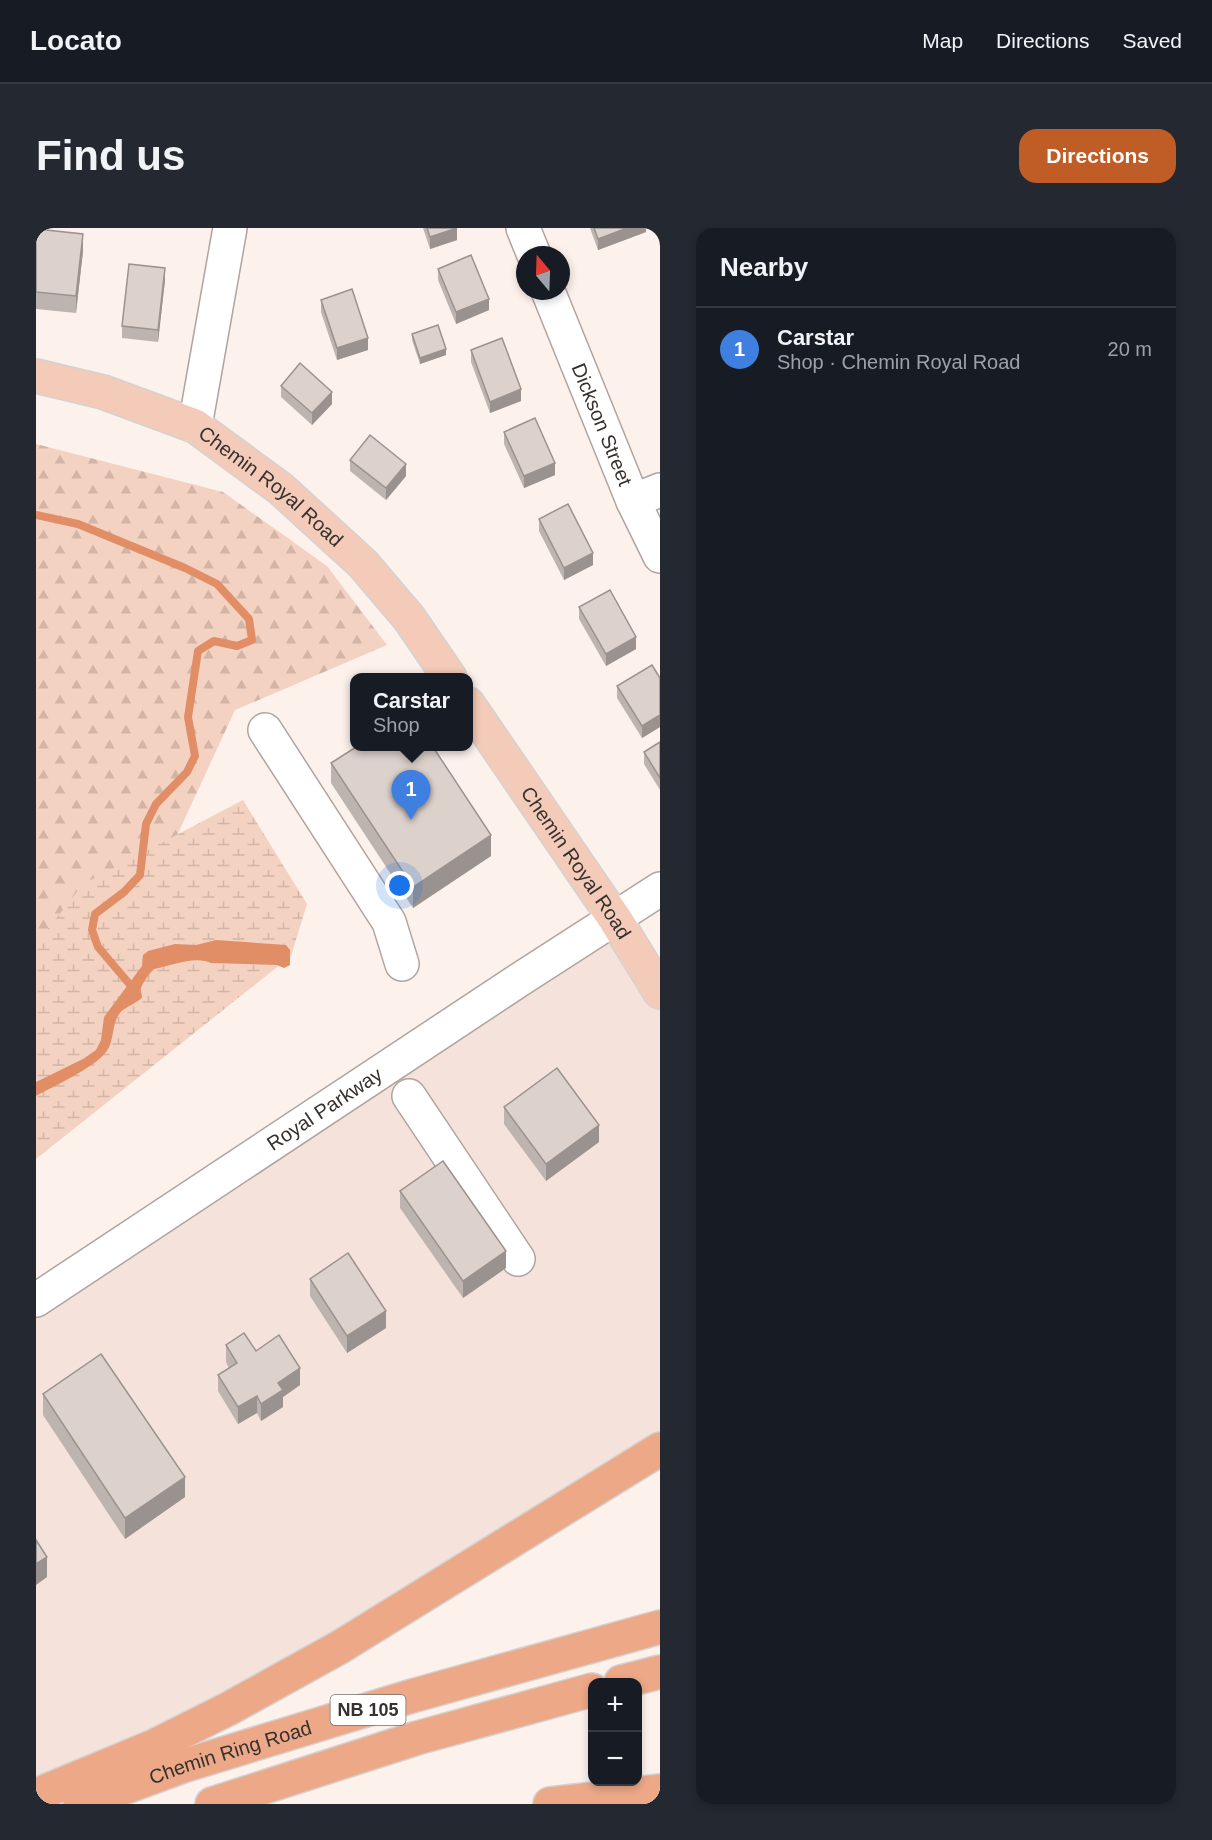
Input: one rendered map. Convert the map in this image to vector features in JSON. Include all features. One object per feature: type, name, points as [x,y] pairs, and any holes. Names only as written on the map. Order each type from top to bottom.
[{"type":"highway","points":[[36,1795],[154,1746],[228,1709],[340,1647],[660,1449]]},
{"type":"highway","name":"Chemin Ring Road","points":[[80,1804],[183,1766],[412,1696],[660,1627]]},
{"type":"highway","points":[[639,1678],[660,1672]]},
{"type":"highway","name":"NB 105","points":[[212,1804],[417,1738],[588,1691]]},
{"type":"highway","points":[[550,1804],[660,1791]]},
{"type":"main road","name":"Chemin Royal Road","points":[[36,376],[103,392],[195,426],[281,489],[363,564],[409,618],[447,673]]},
{"type":"main road","name":"Chemin Royal Road","points":[[473,711],[615,919],[660,992]]},
{"type":"street","points":[[195,426],[230,228]]},
{"type":"street","points":[[523,228],[530,246]]},
{"type":"street","name":"Dickson Street","points":[[552,300],[646,495],[660,556]]},
{"type":"street","points":[[265,730],[389,922],[402,964]]},
{"type":"street","name":"Royal Parkway","points":[[36,1300],[510,986],[660,890]]},
{"type":"street","points":[[409,1096],[518,1259]]},
{"type":"shaded area","points":[[615,919],[660,992],[660,1449],[340,1647],[36,1795],[36,1300]]},
{"type":"shaded area","points":[[216,940],[286,945],[290,950],[290,965],[284,968],[277,965],[211,963],[198,960],[154,969],[142,986],[141,999],[117,1017],[111,1043],[106,1052],[83,1070],[36,1096],[36,1082],[83,1059],[96,1050],[101,1040],[104,1017],[142,966],[143,955],[148,951],[175,944],[196,945]]},
{"type":"green space","points":[[36,444],[223,492],[327,566],[387,645],[235,710],[150,894],[36,1082]]},
{"type":"green space","points":[[243,800],[307,904],[291,956],[36,1159],[36,944],[83,884]]},
{"type":"building","points":[[427,228],[457,228],[430,237]]},
{"type":"building","points":[[594,228],[627,228],[598,239]]},
{"type":"building","points":[[37,229],[83,234],[76,296],[36,292]]},
{"type":"building","points":[[471,255],[489,299],[456,312],[438,269]]},
{"type":"building","points":[[129,264],[165,268],[158,330],[122,326]]},
{"type":"building","points":[[352,289],[368,338],[337,348],[321,300]]},
{"type":"building","points":[[438,325],[446,349],[420,358],[412,334]]},
{"type":"building","points":[[502,338],[521,389],[490,402],[471,350]]},
{"type":"building","points":[[300,363],[332,392],[312,413],[281,386]]},
{"type":"building","points":[[535,418],[555,463],[524,476],[504,432]]},
{"type":"building","points":[[370,435],[406,464],[386,488],[350,460]]},
{"type":"building","points":[[568,504],[593,553],[564,568],[539,519]]},
{"type":"building","points":[[610,590],[636,637],[606,654],[579,607]]},
{"type":"building","points":[[652,665],[660,678],[660,715],[642,726],[617,686]]},
{"type":"building","points":[[660,742],[660,778],[644,752]]},
{"type":"building","points":[[350,751],[436,751],[491,835],[413,887],[331,763]]},
{"type":"building","points":[[557,1068],[599,1125],[546,1164],[504,1107]]},
{"type":"building","points":[[443,1161],[506,1251],[463,1281],[400,1191]]},
{"type":"building","points":[[348,1253],[386,1311],[347,1336],[310,1279]]},
{"type":"building","points":[[244,1333],[256,1351],[279,1335],[300,1368],[278,1383],[283,1390],[261,1404],[257,1396],[238,1407],[218,1375],[237,1363],[226,1345]]},
{"type":"building","points":[[101,1354],[185,1477],[125,1518],[43,1394]]},
{"type":"building","points":[[36,1540],[47,1557],[36,1564]]},
{"type":"waterway","points":[[36,515],[78,524],[185,568],[217,584],[249,619],[252,640],[237,646],[214,641],[198,651],[188,717],[195,756],[187,772],[156,804],[146,824],[140,875],[124,892],[95,914],[92,930],[98,947],[132,987]]},
{"type":"place","name":"Carstar","points":[[411,820]]}]
